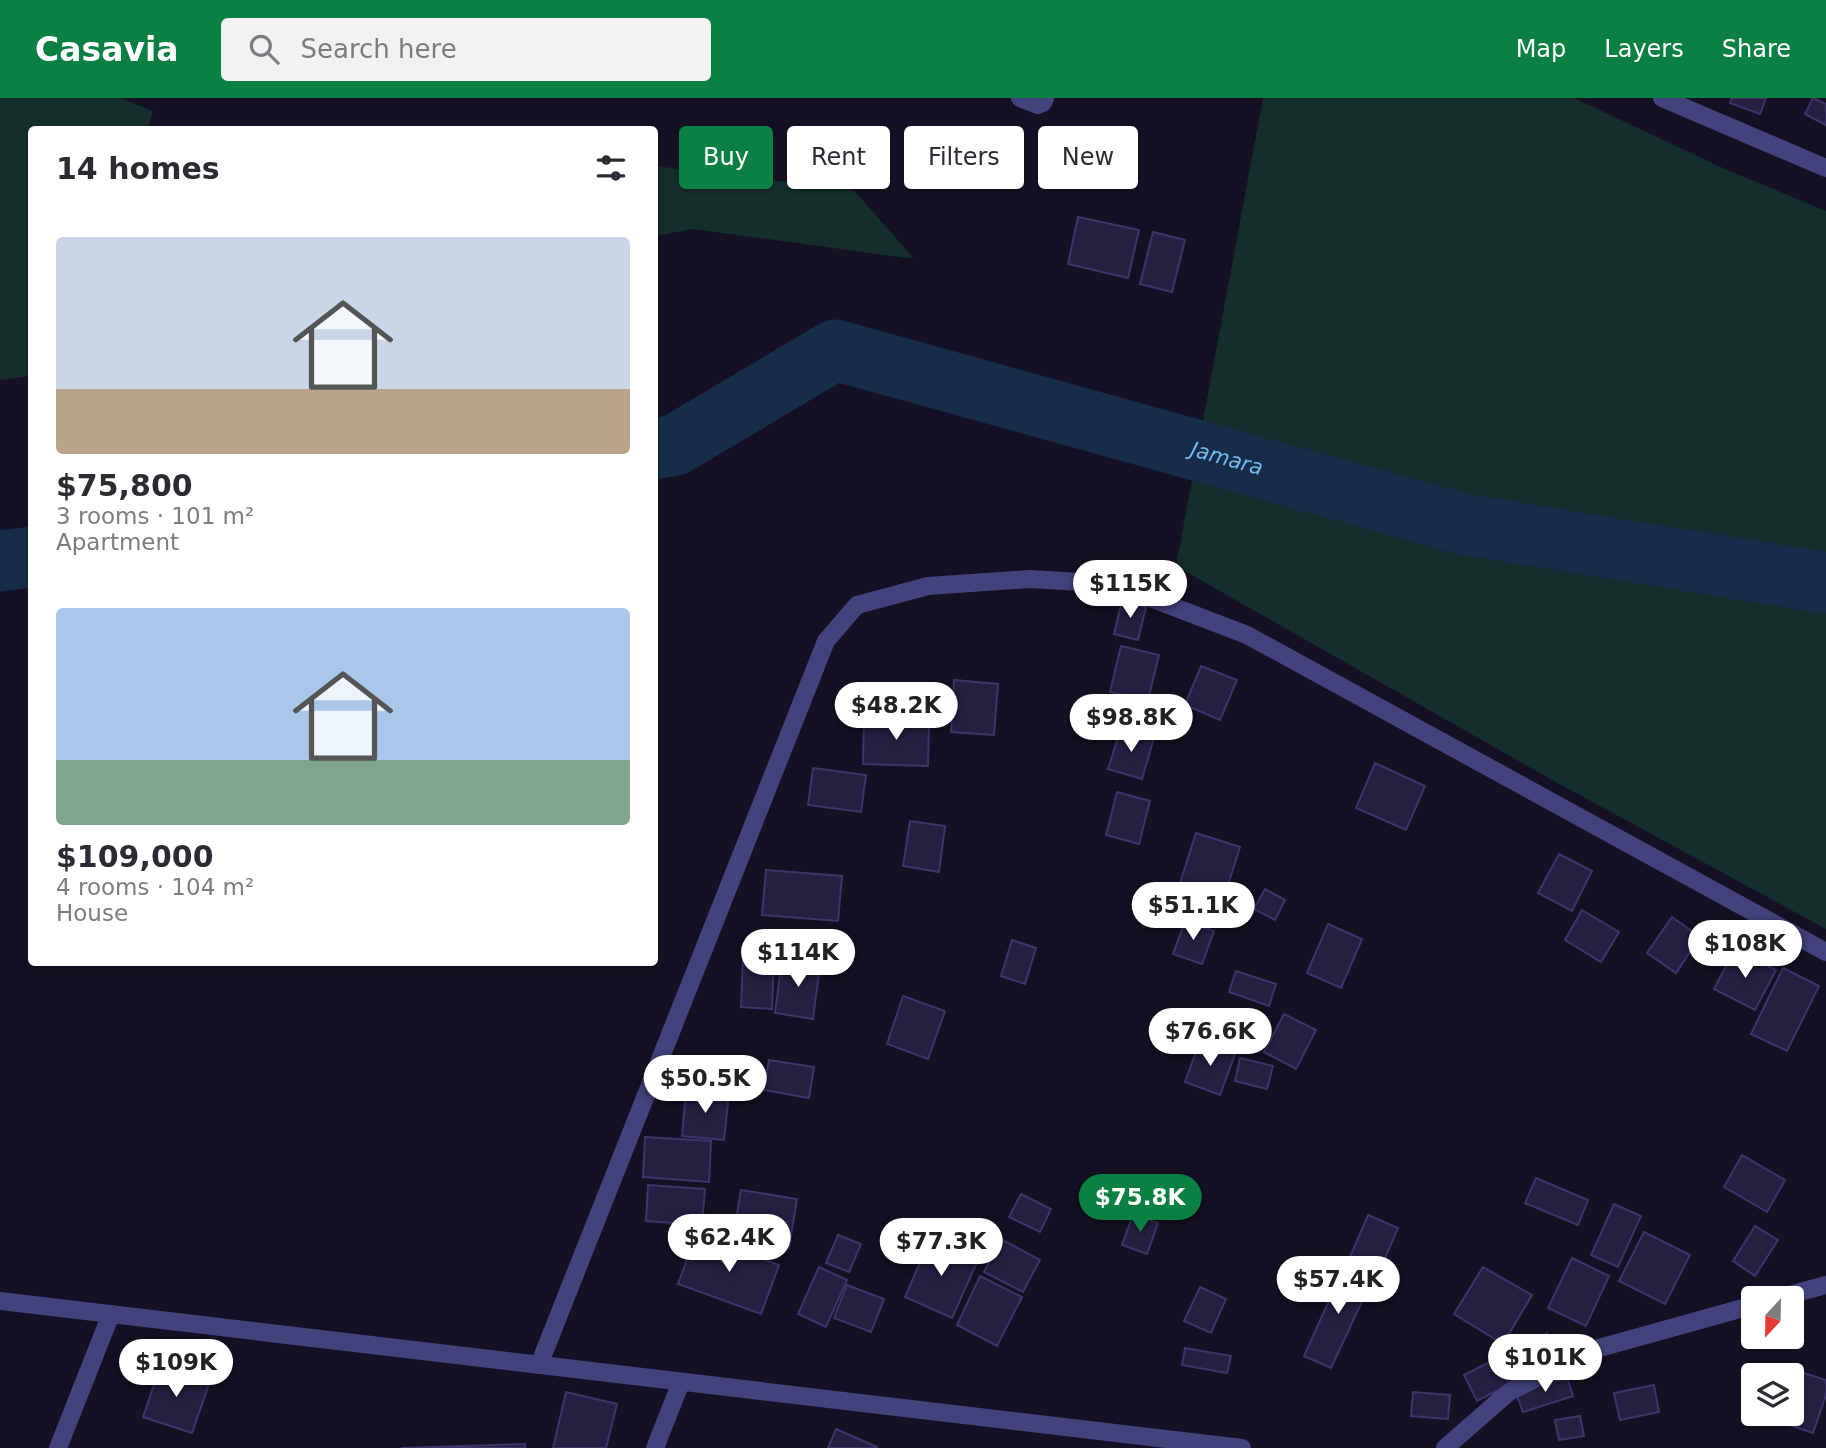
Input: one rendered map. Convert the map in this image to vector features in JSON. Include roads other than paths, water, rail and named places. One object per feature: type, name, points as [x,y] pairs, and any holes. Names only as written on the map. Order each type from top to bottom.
[{"type":"street","points":[[1020,98],[1038,105],[1043,103],[1045,98]]},
{"type":"street","points":[[1662,98],[1826,168]]},
{"type":"street","points":[[539,1365],[826,641],[857,605],[928,586],[1030,579],[1114,584],[1247,635],[1826,952]]},
{"type":"street","points":[[1804,1291],[1826,1285]]},
{"type":"street","points":[[0,1301],[1241,1448]]},
{"type":"street","points":[[1446,1448],[1509,1392],[1592,1350],[1741,1310]]},
{"type":"street","points":[[58,1448],[111,1314]]},
{"type":"street","points":[[655,1448],[681,1381]]},
{"type":"waterway","name":"Jamara","points":[[658,448],[675,445],[835,350],[1463,524],[1826,583]]},
{"type":"waterway","name":"Jamara","points":[[0,561],[28,558]]}]
